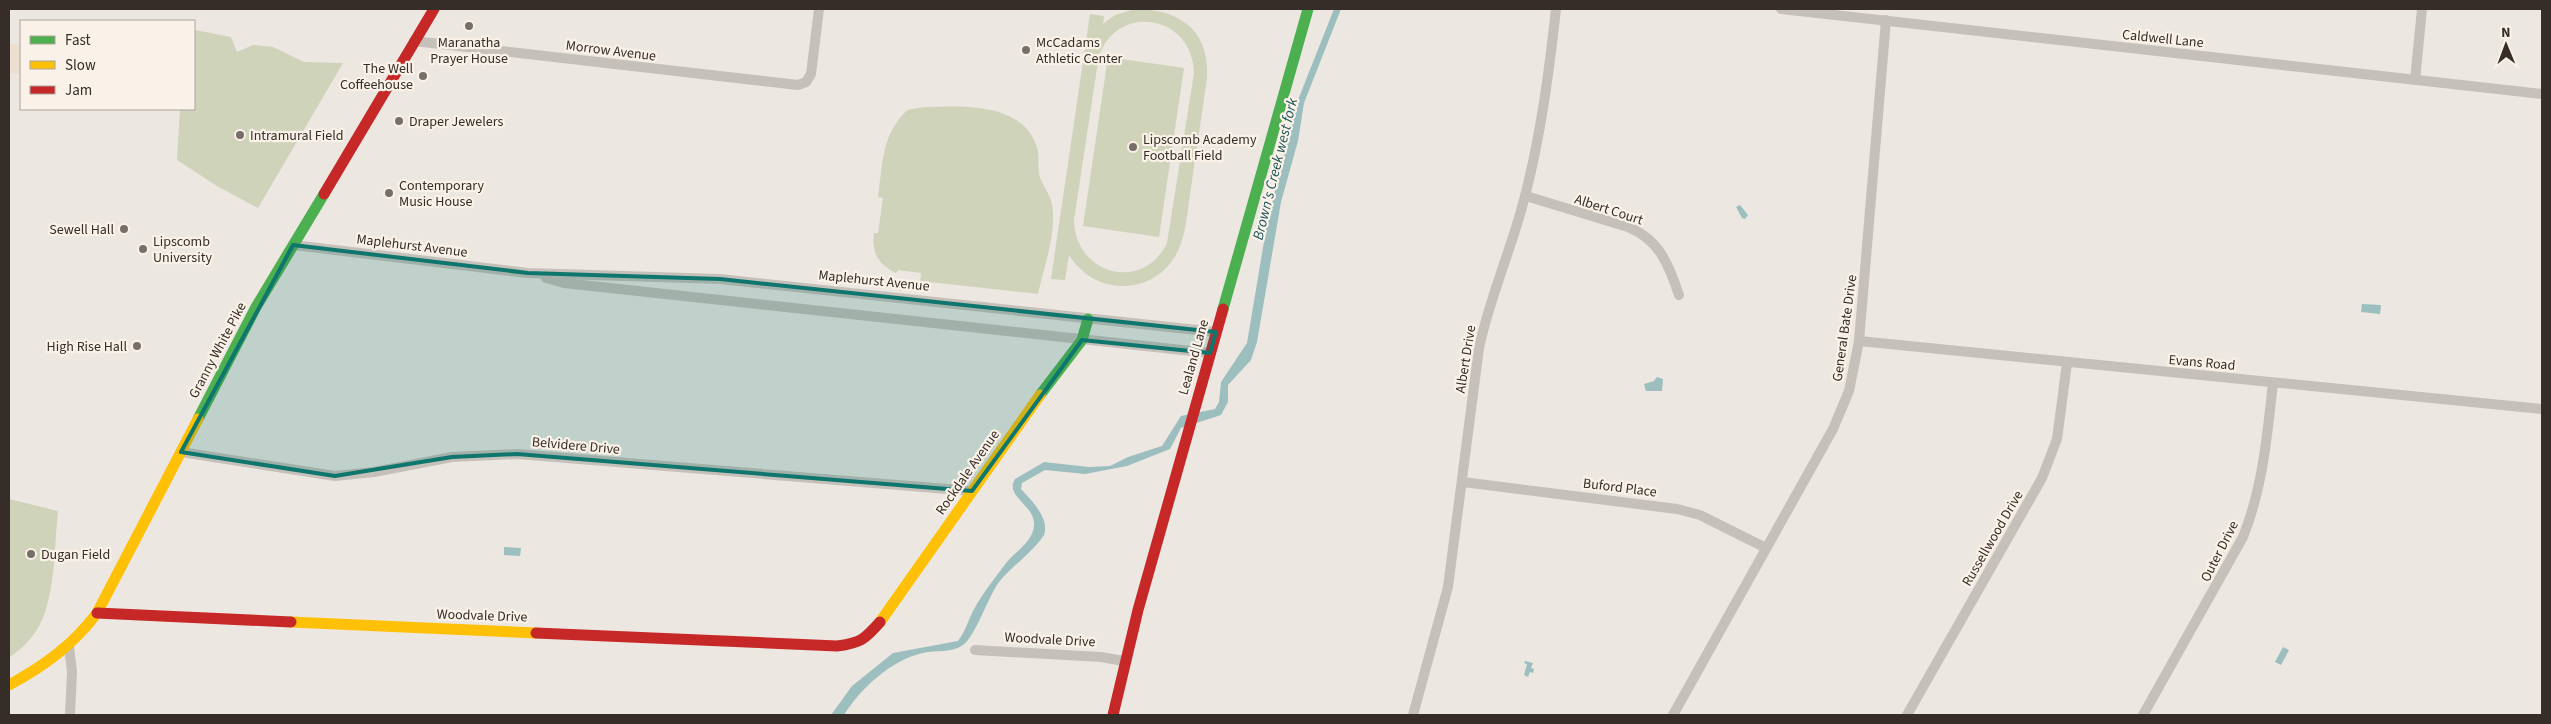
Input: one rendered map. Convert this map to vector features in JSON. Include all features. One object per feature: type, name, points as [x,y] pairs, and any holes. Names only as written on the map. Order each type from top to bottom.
[{"type":"street","name":"Granny White Pike","points":[[9,685],[49,662],[69,647],[97,613],[256,307],[434,9]]},
{"type":"street","name":"Morrow Avenue","points":[[414,41],[788,85],[804,84],[813,69],[819,9]]},
{"type":"street","name":"Lealand Lane","points":[[1113,715],[1124,661],[1308,9]]},
{"type":"street","name":"Albert Drive","points":[[1412,715],[1448,587],[1482,335],[1526,196],[1545,102],[1556,9]]},
{"type":"street","name":"Caldwell Lane","points":[[1781,9],[1870,14],[1886,20],[2542,94]]},
{"type":"street","points":[[2415,80],[2422,9]]},
{"type":"street","name":"General Bate Drive","points":[[1673,715],[1842,410],[1853,373],[1859,341],[1886,20]]},
{"type":"street","name":"Albert Court","points":[[1526,196],[1628,227],[1644,234],[1663,254],[1679,295]]},
{"type":"street","name":"Maplehurst Avenue","points":[[293,245],[528,273],[720,279],[908,297],[1088,319],[1216,332]]},
{"type":"street","name":"Maplehurst Avenue","points":[[528,273],[564,282],[1210,353]]},
{"type":"street","name":"Rockdale Avenue","points":[[865,639],[898,598],[1067,357],[1082,340],[1088,319]]},
{"type":"street","name":"Evans Road","points":[[1859,341],[2542,409]]},
{"type":"street","name":"Russellwood Drive","points":[[1907,715],[2042,478],[2057,439],[2067,362]]},
{"type":"street","name":"Outer Drive","points":[[2143,715],[2236,552],[2249,521],[2261,481],[2273,382]]},
{"type":"street","name":"Belvidere Drive","points":[[181,452],[334,476],[374,472],[459,457],[517,454],[972,491]]},
{"type":"street","name":"Buford Place","points":[[1463,482],[1677,508],[1700,515],[1766,548]]},
{"type":"street","name":"Woodvale Drive","points":[[97,613],[837,646],[855,644],[865,639]]},
{"type":"street","points":[[69,647],[72,672],[70,715]]},
{"type":"street","name":"Woodvale Drive","points":[[975,650],[1100,657],[1124,661]]},
{"type":"highlighted area","points":[[293,245],[528,273],[720,279],[1216,332],[1210,353],[1082,340],[972,491],[517,454],[452,457],[335,476],[181,452]]},
{"type":"green space","points":[[1135,9],[1165,13],[1188,25],[1197,35],[1203,47],[1207,61],[1207,78],[1182,242],[1174,258],[1164,270],[1152,279],[1138,284],[1123,286],[1099,281],[1079,268],[1069,255],[1065,280],[1051,279],[1090,14],[1104,16],[1103,24],[1115,15]],"holes":[[[1138,22],[1150,22],[1170,28],[1178,34],[1189,51],[1193,61],[1194,73],[1167,243],[1156,259],[1142,268],[1127,272],[1112,271],[1098,265],[1086,254],[1077,239],[1074,220],[1099,55],[1109,37],[1119,29]]]},
{"type":"green space","name":"Intramural Field","points":[[195,30],[231,37],[237,52],[253,45],[273,47],[304,62],[343,63],[258,208],[217,186],[177,160],[180,110],[195,110]]},
{"type":"green space","name":"Lipscomb Academy Football Field","points":[[1108,57],[1184,68],[1159,237],[1083,226]]},
{"type":"green space","points":[[924,107],[969,107],[1001,113],[1014,119],[1026,128],[1034,140],[1038,153],[1040,177],[1051,200],[1053,215],[1049,249],[1038,294],[920,281],[921,273],[898,270],[896,273],[885,266],[878,258],[873,240],[874,233],[878,233],[883,198],[878,197],[888,140],[898,120],[907,110]]},
{"type":"green space","name":"Dugan Field","points":[[9,499],[58,511],[53,575],[46,608],[34,634],[9,658]]},
{"type":"shaded area","points":[[9,44],[20,45],[20,75],[9,73]]},
{"type":"water","points":[[1334,9],[1341,9],[1304,103],[1298,141],[1281,202],[1257,342],[1251,360],[1228,385],[1228,402],[1221,415],[1181,428],[1170,449],[1127,466],[1085,474],[1045,470],[1022,483],[1021,489],[1042,516],[1045,529],[1044,535],[1034,548],[999,582],[968,641],[959,648],[923,653],[899,662],[877,677],[859,695],[844,715],[831,715],[852,686],[893,653],[958,641],[984,592],[1006,563],[1025,544],[1033,531],[1034,522],[1032,515],[1014,492],[1015,479],[1044,462],[1089,467],[1110,466],[1128,457],[1162,446],[1181,416],[1215,409],[1219,402],[1221,382],[1247,343],[1268,218],[1296,105]]},
{"type":"water","points":[[1740,205],[1748,215],[1745,219],[1742,218],[1736,207]]},
{"type":"water","points":[[2362,304],[2381,305],[2380,314],[2361,312]]},
{"type":"water","points":[[1657,377],[1663,379],[1662,391],[1646,391],[1644,384],[1654,381]]},
{"type":"water","points":[[504,547],[521,548],[520,556],[504,555]]},
{"type":"water","points":[[2283,647],[2289,650],[2281,665],[2275,662]]},
{"type":"water","points":[[1525,661],[1533,663],[1531,668],[1534,669],[1533,673],[1530,672],[1528,677],[1524,675],[1527,664],[1524,663]]},
{"type":"traffic: fast","points":[[1223,309],[1308,9]]},
{"type":"traffic: fast","points":[[198,419],[256,307],[324,194]]},
{"type":"traffic: fast","points":[[1040,395],[1082,340],[1088,319]]},
{"type":"traffic: slow","points":[[880,622],[1040,395]]},
{"type":"traffic: slow","points":[[9,685],[57,654],[88,625],[97,613],[198,419]]},
{"type":"traffic: slow","points":[[291,622],[536,633]]},
{"type":"traffic: jam","points":[[324,194],[434,9]]},
{"type":"traffic: jam","points":[[1113,715],[1138,610],[1223,309]]},
{"type":"traffic: jam","points":[[97,613],[291,622]]},
{"type":"traffic: jam","points":[[536,633],[837,646],[857,642],[880,622]]},
{"type":"place","name":"Maranatha Prayer House","points":[[469,26]]},
{"type":"place","name":"McCadams Athletic Center","points":[[1026,50]]},
{"type":"place","name":"The Well Coffeehouse","points":[[423,76]]},
{"type":"place","name":"Draper Jewelers","points":[[399,121]]},
{"type":"place","name":"Intramural Field","points":[[240,135]]},
{"type":"place","name":"Lipscomb Academy Football Field","points":[[1133,147]]},
{"type":"place","name":"Contemporary Music House","points":[[389,193]]},
{"type":"place","name":"Sewell Hall","points":[[124,229]]},
{"type":"place","name":"Lipscomb University","points":[[143,249]]},
{"type":"place","name":"High Rise Hall","points":[[137,346]]},
{"type":"place","name":"Dugan Field","points":[[31,554]]},
{"type":"water label","name":"Brown's Creek west fork","points":[[1275,169]]}]
